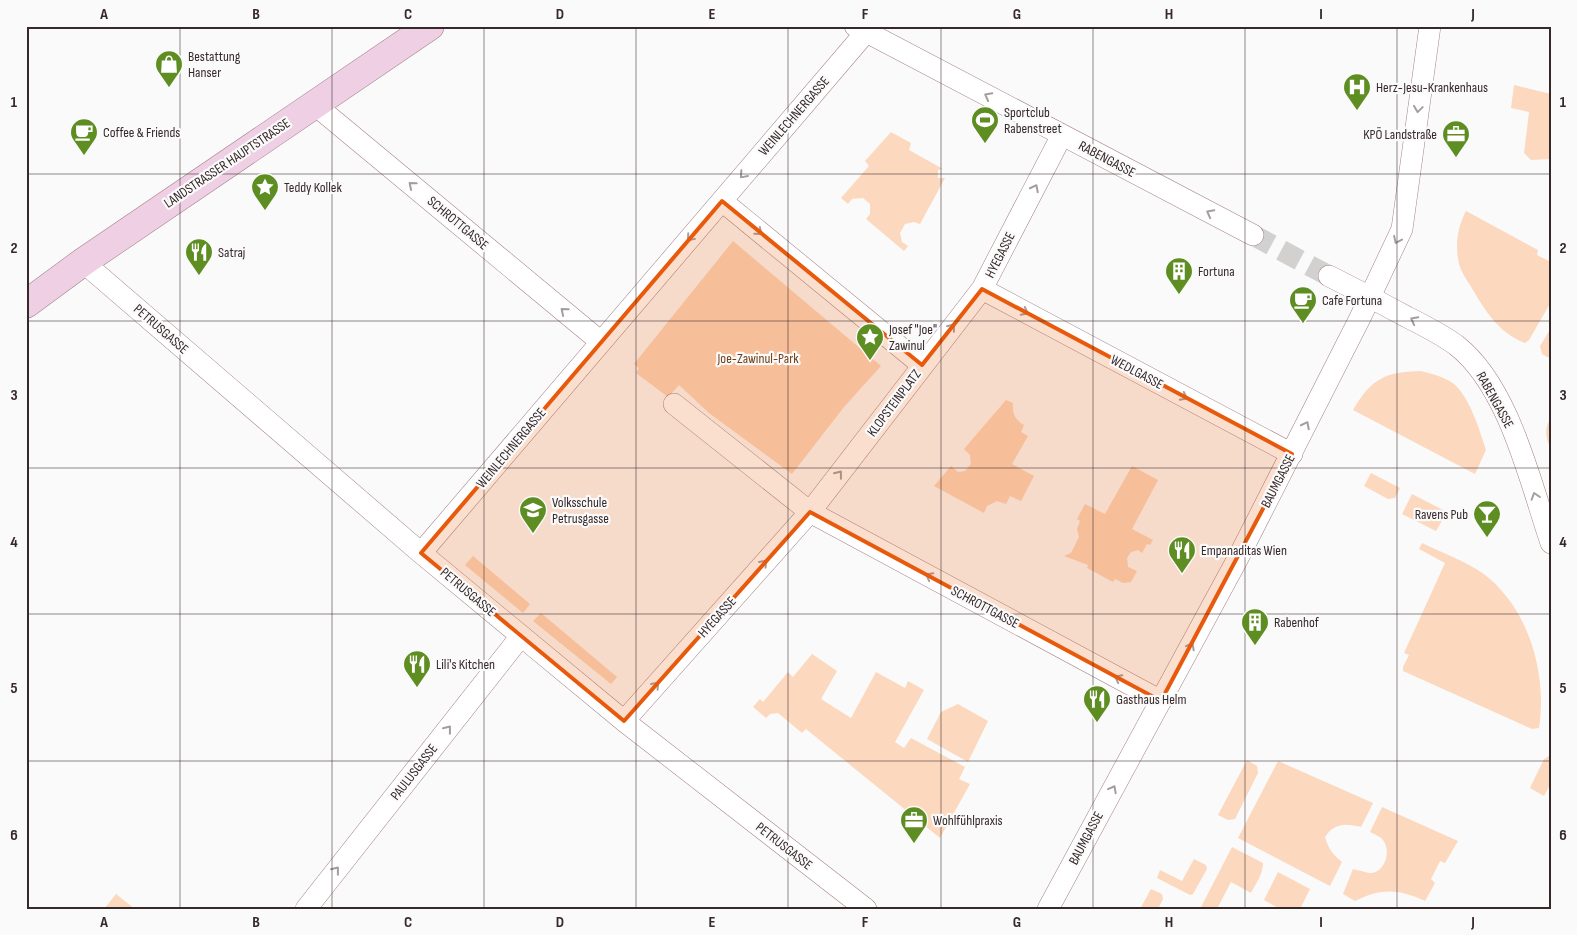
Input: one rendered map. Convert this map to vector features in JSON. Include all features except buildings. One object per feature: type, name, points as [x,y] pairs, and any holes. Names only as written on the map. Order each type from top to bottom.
[{"type":"main road","name":"LANDSTRASSER HAUPTSTRASSE","points":[[26,304],[83,262],[430,26]]},
{"type":"street","name":"BAUMGASSE","points":[[1048,909],[1292,454],[1402,229],[1430,26]]},
{"type":"street","name":"RABENGASSE","points":[[861,29],[1253,235]]},
{"type":"street","name":"WEINLECHNERGASSE","points":[[722,201],[861,29]]},
{"type":"street","name":"SCHROTTGASSE","points":[[314,104],[601,342]]},
{"type":"street","name":"HYEGASSE","points":[[922,365],[982,289],[1062,135]]},
{"type":"street","points":[[601,342],[722,201]]},
{"type":"street","name":"KLOPSTEINPLATZ","points":[[722,201],[922,365],[810,512]]},
{"type":"street","name":"PETRUSGASSE","points":[[83,262],[421,554],[624,722],[866,909]]},
{"type":"street","name":"RABENGASSE","points":[[1329,276],[1430,329],[1456,345],[1472,360],[1484,375],[1508,420],[1551,543]]},
{"type":"street","name":"WEDLGASSE","points":[[982,289],[1292,454]]},
{"type":"street","name":"WEINLECHNERGASSE","points":[[421,554],[601,342]]},
{"type":"street","points":[[674,404],[810,512]]},
{"type":"street","name":"SCHROTTGASSE","points":[[810,512],[1161,701]]},
{"type":"street","name":"HYEGASSE","points":[[624,722],[810,512]]},
{"type":"street","name":"PAULUSGASSE","points":[[306,909],[521,636]]},
{"type":"highlighted area","points":[[722,201],[922,365],[982,289],[1292,454],[1161,701],[810,512],[624,721],[421,553]]},
{"type":"green space","points":[[1514,85],[1551,94],[1551,159],[1531,160],[1524,153],[1529,112],[1511,108]]},
{"type":"green space","points":[[891,132],[911,143],[909,150],[943,169],[938,170],[938,178],[945,178],[920,224],[914,222],[905,224],[900,233],[902,242],[908,246],[904,251],[866,219],[870,214],[870,204],[863,198],[852,199],[848,204],[841,198],[869,166],[865,161]]},
{"type":"green space","points":[[1466,211],[1538,250],[1537,255],[1551,262],[1551,302],[1529,340],[1525,343],[1515,339],[1499,327],[1465,278],[1459,264],[1457,243]]},
{"type":"green space","name":"Joe-Zawinul-Park","points":[[733,241],[881,366],[844,407],[792,474],[709,413],[679,385],[668,397],[636,373],[639,368],[634,364]]},
{"type":"green space","points":[[1551,328],[1551,359],[1542,354],[1540,346]]},
{"type":"green space","points":[[1421,371],[1443,378],[1454,384],[1470,406],[1486,450],[1475,474],[1353,410],[1373,384],[1381,379],[1398,373]]},
{"type":"green space","points":[[1006,400],[1013,403],[1015,416],[1024,425],[1021,432],[1028,436],[1012,464],[1034,476],[1021,501],[1010,496],[1006,504],[997,501],[987,506],[984,513],[934,486],[951,466],[958,472],[965,471],[971,464],[970,455],[964,449]]},
{"type":"green space","points":[[1551,418],[1551,449],[1546,433]]},
{"type":"green space","points":[[1132,466],[1158,480],[1132,529],[1153,540],[1150,545],[1147,544],[1142,553],[1138,550],[1131,552],[1127,558],[1128,567],[1137,571],[1131,582],[1123,583],[1115,579],[1113,582],[1087,568],[1088,565],[1064,556],[1071,553],[1079,537],[1077,529],[1080,521],[1077,519],[1085,504],[1105,514]]},
{"type":"green space","points":[[1371,473],[1400,488],[1395,498],[1388,499],[1364,486]]},
{"type":"green space","points":[[1412,494],[1447,512],[1436,531],[1402,514]]},
{"type":"green space","points":[[1422,543],[1483,573],[1504,594],[1516,610],[1526,629],[1538,668],[1541,708],[1539,728],[1532,729],[1403,671],[1409,655],[1404,653],[1445,563],[1419,549]]},
{"type":"green space","points":[[473,556],[530,604],[523,613],[465,565]]},
{"type":"green space","points":[[541,613],[617,677],[611,684],[533,621]]},
{"type":"green space","points":[[812,654],[837,671],[821,699],[851,718],[876,672],[905,688],[908,681],[924,690],[895,742],[904,748],[911,738],[965,767],[959,779],[970,784],[940,838],[806,729],[802,733],[778,713],[770,714],[766,718],[753,707],[760,699],[763,702],[788,672],[793,677]]},
{"type":"green space","points":[[958,704],[988,721],[968,762],[927,739],[941,712]]},
{"type":"green space","points":[[1551,756],[1551,783],[1544,796],[1530,788],[1544,759]]},
{"type":"green space","points":[[1247,760],[1257,766],[1258,773],[1235,819],[1228,820],[1218,815]]},
{"type":"green space","points":[[1278,761],[1373,803],[1361,827],[1341,825],[1332,829],[1325,837],[1331,851],[1342,862],[1330,886],[1238,838]]},
{"type":"green space","points":[[1382,807],[1458,841],[1445,863],[1440,861],[1431,879],[1435,883],[1425,901],[1398,892],[1382,892],[1355,901],[1343,894],[1353,869],[1369,873],[1374,872],[1379,870],[1385,861],[1386,845],[1382,839],[1370,832]]},
{"type":"green space","points":[[1232,847],[1263,863],[1259,878],[1251,893],[1231,882],[1217,909],[1200,909]]},
{"type":"green space","points":[[1194,859],[1206,865],[1207,869],[1193,894],[1190,895],[1157,878],[1160,870],[1182,881]]},
{"type":"green space","points":[[1278,872],[1310,889],[1300,909],[1280,909],[1264,900]]},
{"type":"green space","points":[[1151,889],[1162,894],[1163,899],[1158,909],[1140,909]]},
{"type":"green space","points":[[116,894],[135,909],[104,909]]},
{"type":"tunnel","points":[[1253,235],[1329,276]]},
{"type":"place","name":"Bestattung Hanser","points":[[169,88]]},
{"type":"place","name":"Herz-Jesu-Krankenhaus","points":[[1357,111]]},
{"type":"place","name":"Sportclub Rabenstreet","points":[[985,144]]},
{"type":"place","name":"Coffee & Friends","points":[[84,156]]},
{"type":"place","name":"KPÖ Landstraße","points":[[1456,158]]},
{"type":"place","name":"Teddy Kollek","points":[[265,211]]},
{"type":"place","name":"Satraj","points":[[199,276]]},
{"type":"place","name":"Fortuna","points":[[1179,295]]},
{"type":"place","name":"Cafe Fortuna","points":[[1303,324]]},
{"type":"place","name":"Josef \"Joe\" Zawinul","points":[[870,361]]},
{"type":"place","name":"Volksschule Petrusgasse","points":[[533,534]]},
{"type":"place","name":"Ravens Pub","points":[[1487,538]]},
{"type":"place","name":"Empanaditas Wien","points":[[1182,574]]},
{"type":"place","name":"Rabenhof","points":[[1255,646]]},
{"type":"place","name":"Lili's Kitchen","points":[[417,688]]},
{"type":"place","name":"Gasthaus Helm","points":[[1097,723]]},
{"type":"place","name":"Wohlfühlpraxis","points":[[914,844]]}]
